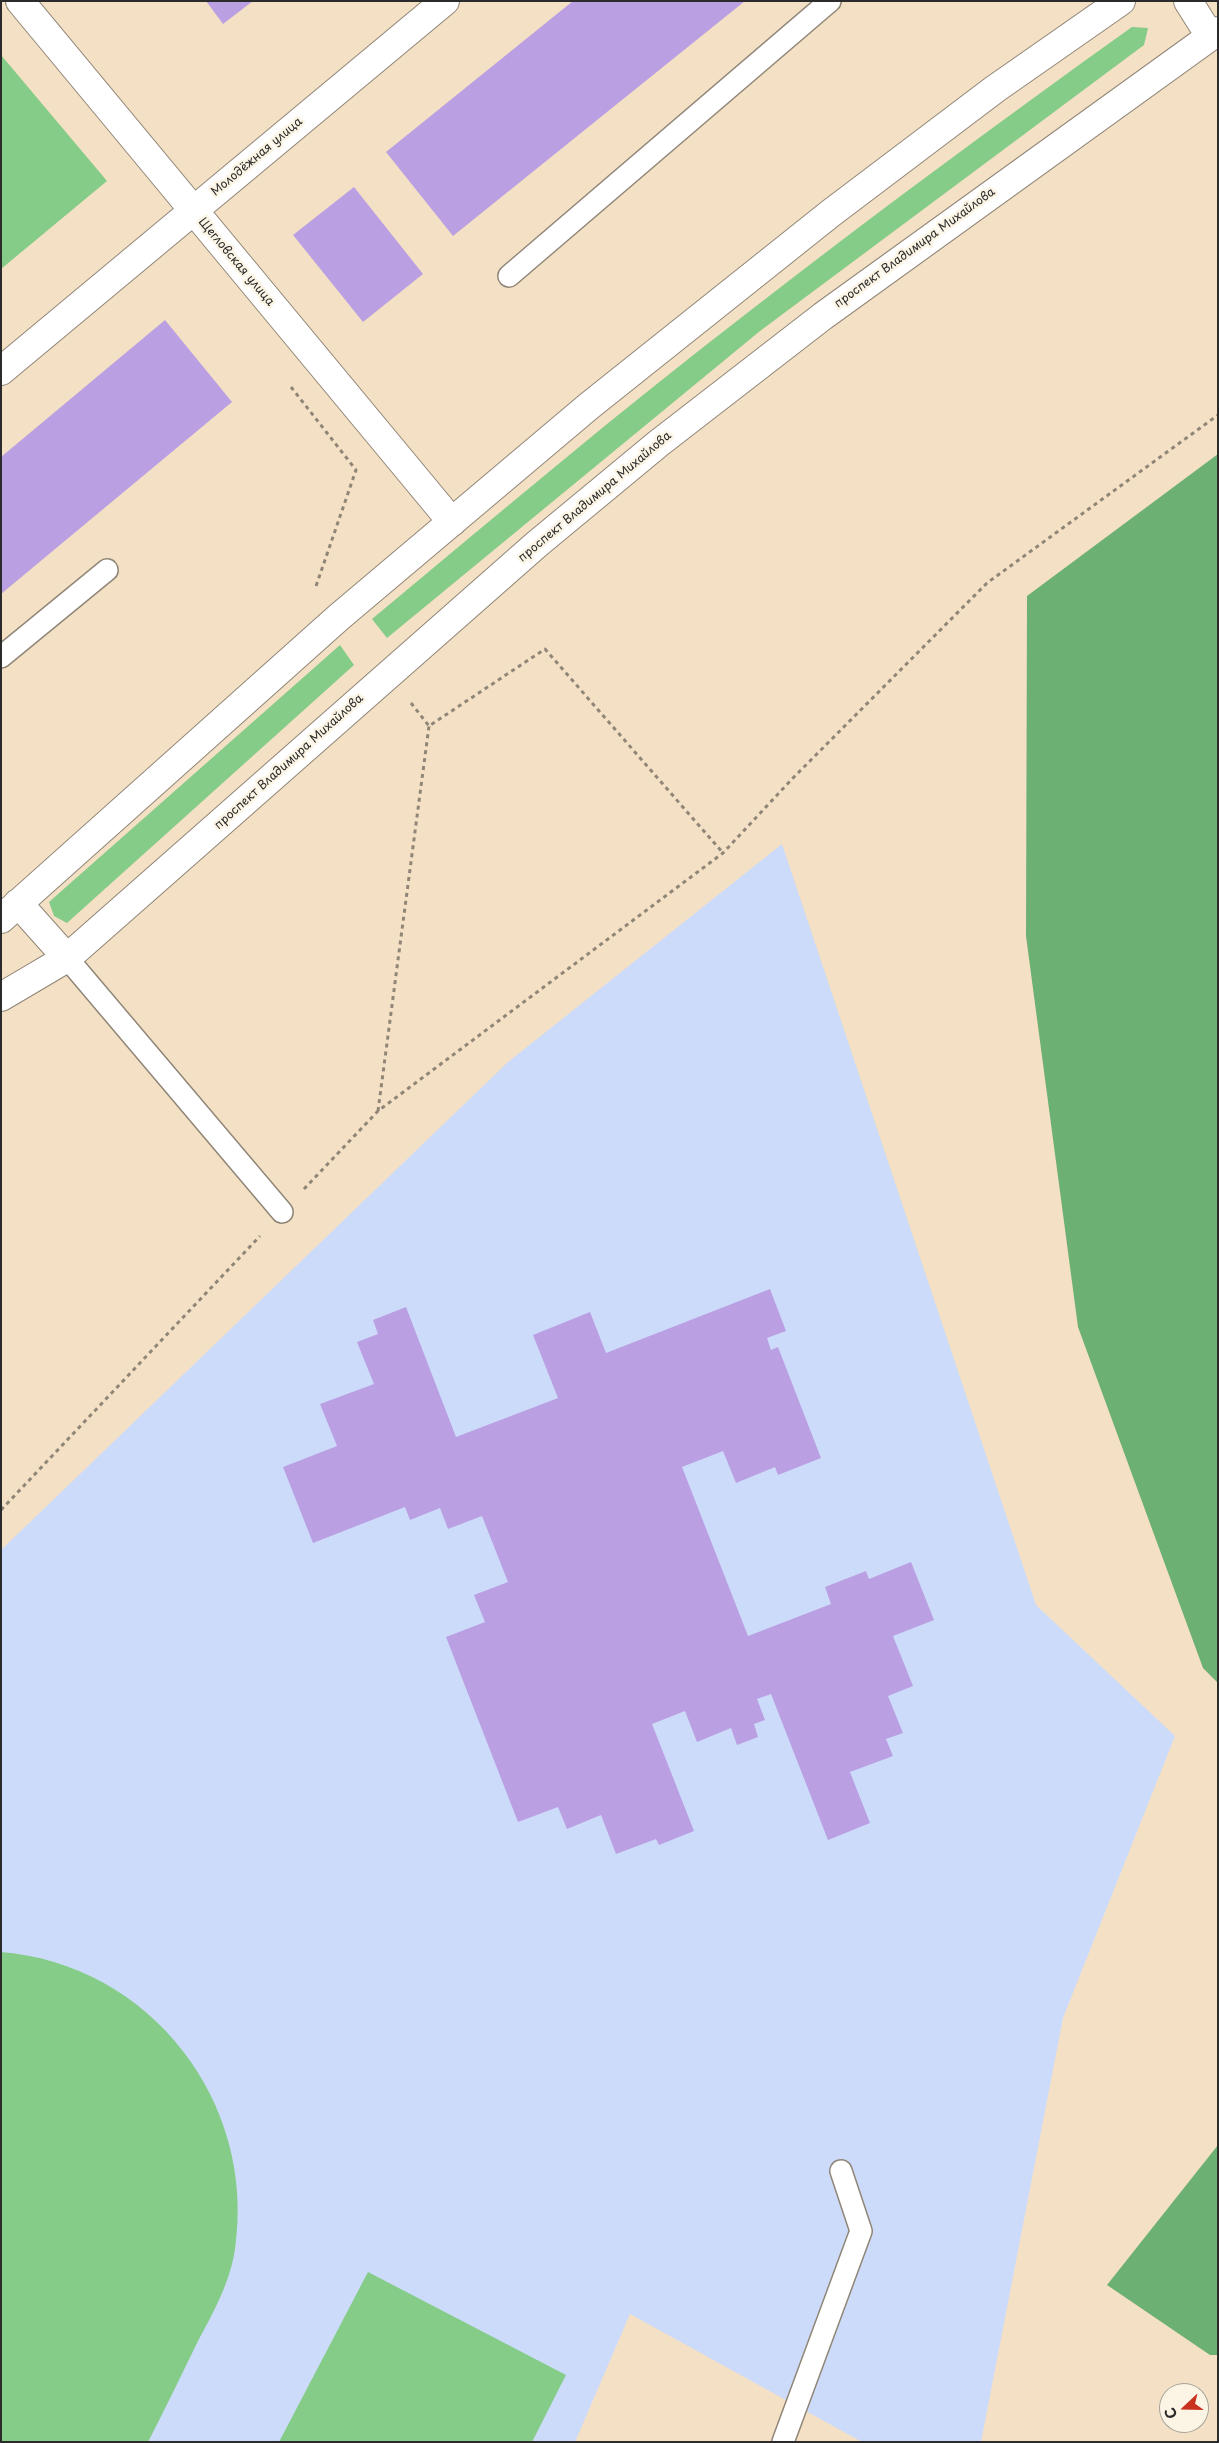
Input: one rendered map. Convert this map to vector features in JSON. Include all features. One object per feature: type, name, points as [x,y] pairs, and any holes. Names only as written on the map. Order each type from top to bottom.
[{"type":"main road","name":"Щегловская улица","points":[[20,1],[452,522]]},
{"type":"main road","name":"Молодёжная улица","points":[[1,370],[444,1]]},
{"type":"main road","points":[[67,958],[10,911],[339,617],[589,406],[831,213],[995,89],[1121,1]]},
{"type":"main road","points":[[1188,1],[1214,33]]},
{"type":"main road","name":"проспект Владимира Михайлова","points":[[1,997],[67,958],[537,544],[752,370],[921,244],[1214,33]]},
{"type":"lane","points":[[509,276],[830,1]]},
{"type":"lane","points":[[1,657],[107,570]]},
{"type":"lane","points":[[67,958],[282,1212]]},
{"type":"lane","points":[[783,2442],[862,2231],[841,2171]]},
{"type":"path","points":[[289,385],[356,470],[315,590],[339,617]]},
{"type":"path","points":[[1,1510],[378,1111],[723,853],[792,778],[987,583],[1218,415]]},
{"type":"path","points":[[429,726],[544,649],[723,853]]},
{"type":"path","points":[[378,1111],[429,726],[388,674]]},
{"type":"shaded area","points":[[782,844],[1036,1605],[1175,1736],[1063,2018],[981,2442],[862,2442],[630,2314],[575,2442],[1,2442],[1,1550],[508,1062]]},
{"type":"green space","points":[[1132,27],[1148,28],[1144,45],[760,331],[387,638],[372,619],[655,385],[845,238],[988,131]]},
{"type":"green space","points":[[1,55],[107,181],[1,269]]},
{"type":"green space","points":[[1218,454],[1218,1683],[1203,1668],[1078,1327],[1026,936],[1027,596]]},
{"type":"green space","points":[[340,645],[354,665],[67,923],[54,916],[49,902]]},
{"type":"green space","points":[[1,1952],[55,1962],[104,1983],[146,2012],[182,2050],[210,2094],[229,2142],[237,2195],[233,2262],[215,2309],[148,2442],[1,2442]]},
{"type":"green space","points":[[1218,2145],[1218,2355],[1210,2355],[1107,2285]]},
{"type":"green space","points":[[368,2272],[566,2375],[532,2442],[279,2442]]},
{"type":"building","points":[[206,1],[253,1],[223,24]]},
{"type":"building","points":[[573,1],[745,1],[453,236],[386,152]]},
{"type":"building","points":[[354,187],[423,274],[363,322],[293,235]]},
{"type":"building","points":[[165,320],[232,402],[1,594],[1,457]]},
{"type":"building","points":[[770,1289],[786,1331],[767,1338],[771,1350],[778,1347],[821,1458],[778,1475],[775,1467],[736,1483],[723,1451],[682,1467],[748,1636],[831,1604],[825,1587],[866,1571],[869,1579],[911,1562],[934,1620],[893,1636],[913,1686],[888,1696],[903,1733],[886,1739],[893,1756],[850,1772],[870,1823],[828,1840],[771,1694],[757,1699],[765,1720],[754,1724],[758,1737],[737,1745],[731,1728],[697,1742],[685,1711],[652,1724],[694,1831],[659,1845],[656,1839],[616,1854],[601,1815],[567,1829],[558,1807],[518,1822],[446,1637],[485,1622],[474,1595],[508,1582],[482,1516],[448,1529],[440,1508],[410,1520],[405,1507],[313,1543],[283,1467],[337,1446],[320,1404],[374,1384],[357,1342],[378,1334],[373,1320],[406,1307],[456,1437],[558,1398],[533,1335],[590,1312],[606,1353]]}]
